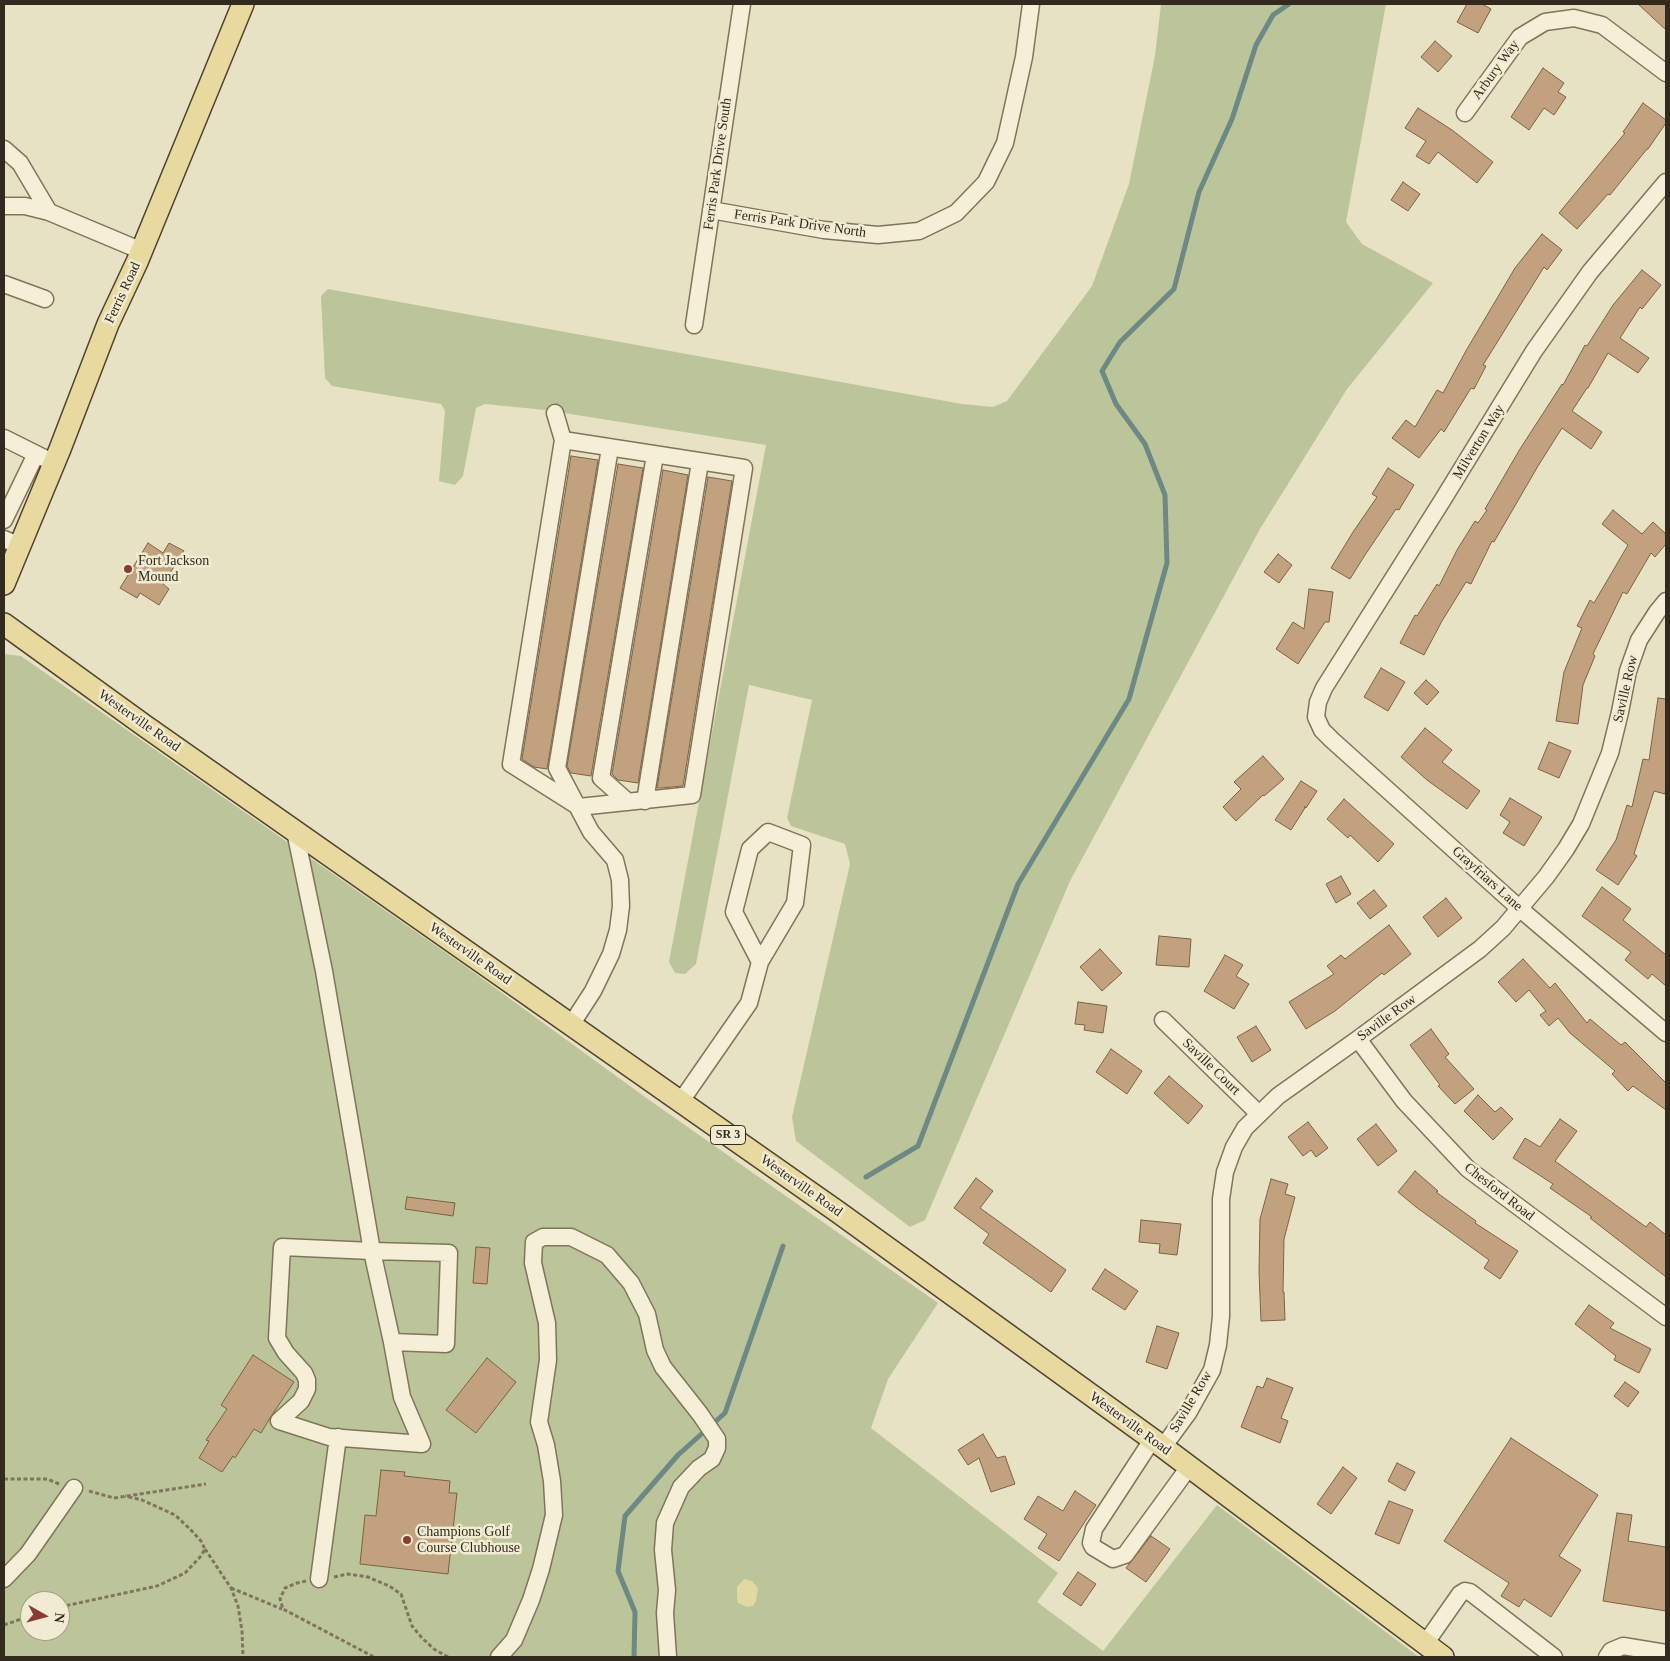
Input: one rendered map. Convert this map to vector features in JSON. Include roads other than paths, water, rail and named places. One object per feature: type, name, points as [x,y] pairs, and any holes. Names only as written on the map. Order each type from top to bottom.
[{"type":"main road","name":"Ferris Road","points":[[4,584],[12,542],[45,459],[142,251],[243,4]]},
{"type":"main road","name":"Westerville Road","points":[[4,624],[838,1212],[1189,1467],[1443,1657]]},
{"type":"street","name":"Ferris Park Drive South","points":[[694,325],[742,4]]},
{"type":"street","name":"Ferris Park Drive North","points":[[711,210],[824,230],[878,235],[919,232],[956,213],[986,182],[1005,143],[1024,57],[1031,4]]},
{"type":"street","name":"Arbury Way","points":[[1465,113],[1520,37],[1545,22],[1574,18],[1602,25],[1666,73]]},
{"type":"street","points":[[4,149],[20,163],[49,212]]},
{"type":"street","name":"Milverton Way","points":[[1316,717],[1318,702],[1324,688],[1534,351],[1590,272],[1666,182]]},
{"type":"street","points":[[4,206],[25,206],[49,212],[142,251]]},
{"type":"street","points":[[4,284],[44,299]]},
{"type":"street","points":[[555,413],[563,440],[512,764],[579,807],[692,795],[744,468],[563,440]]},
{"type":"street","points":[[4,438],[45,459],[4,520]]},
{"type":"street","points":[[571,1025],[593,992],[611,954],[618,930],[621,906],[620,880],[615,860],[591,832],[557,768],[610,448]]},
{"type":"street","points":[[628,802],[601,778],[656,455]]},
{"type":"street","points":[[645,801],[700,462]]},
{"type":"street","name":"Saville Row","points":[[1189,1467],[1125,1554],[1113,1559],[1091,1543],[1094,1529],[1157,1444],[1188,1413],[1212,1370],[1218,1345],[1221,1316],[1221,1199],[1226,1172],[1234,1147],[1246,1128],[1278,1096],[1480,949],[1503,928],[1546,877],[1581,824],[1610,753],[1628,670],[1639,640],[1666,601]]},
{"type":"street","name":"Grayfriars Lane","points":[[1316,717],[1322,730],[1327,735],[1519,908],[1666,1033]]},
{"type":"street","points":[[295,831],[324,971],[372,1251],[402,1398],[422,1444],[329,1437],[279,1421],[300,1401],[307,1389],[307,1380],[304,1373],[286,1353],[277,1338],[282,1247],[372,1251],[449,1253],[446,1344],[392,1342]]},
{"type":"street","points":[[681,1101],[749,1003],[760,962],[795,903],[802,845],[768,832],[750,849],[734,912],[760,962]]},
{"type":"street","name":"Saville Court","points":[[1163,1020],[1259,1114]]},
{"type":"street","name":"Chesford Road","points":[[1358,1039],[1404,1101],[1468,1169],[1666,1317]]},
{"type":"street","points":[[499,1657],[514,1640],[531,1600],[554,1515],[552,1482],[546,1445],[539,1422],[548,1360],[547,1324],[533,1263],[534,1242],[543,1237],[571,1237],[607,1255],[632,1283],[647,1314],[656,1350],[663,1367],[717,1439],[717,1448],[712,1460],[699,1468],[681,1487],[665,1522],[663,1550],[668,1590],[665,1613],[668,1657]]},
{"type":"street","points":[[319,1579],[338,1437]]},
{"type":"street","points":[[4,1578],[28,1554],[74,1488]]},
{"type":"street","points":[[1425,1644],[1460,1594],[1465,1591],[1470,1592],[1554,1657]]},
{"type":"street","points":[[1607,1657],[1611,1651],[1622,1646],[1666,1653]]},
{"type":"waterway","points":[[866,1177],[918,1146],[1018,884],[1129,699],[1167,563],[1165,495],[1145,444],[1116,404],[1102,371],[1120,342],[1174,289],[1199,192],[1232,119],[1256,45],[1273,15],[1289,4]]},
{"type":"waterway","points":[[634,1657],[635,1612],[618,1571],[625,1516],[678,1455],[725,1413],[783,1246]]},
{"type":"place","name":"Fort Jackson Mound","points":[[128,569]]},
{"type":"place","name":"Champions Golf Course Clubhouse","points":[[407,1540]]}]
